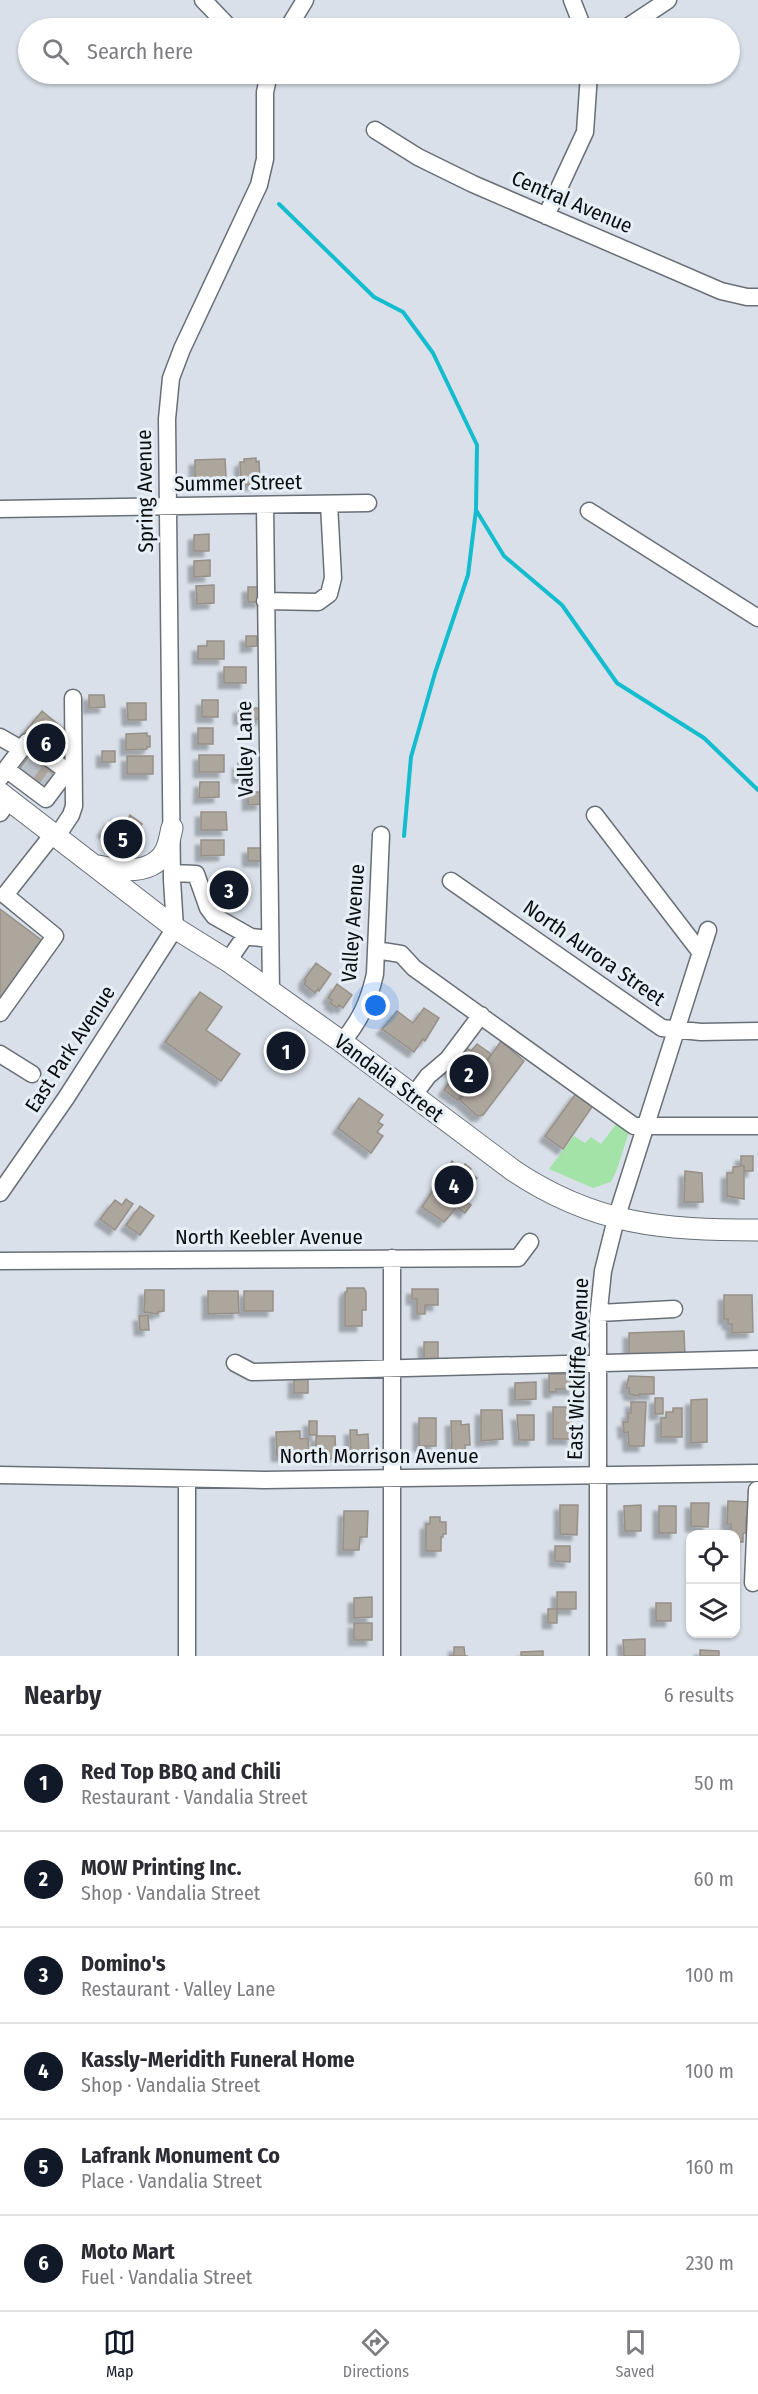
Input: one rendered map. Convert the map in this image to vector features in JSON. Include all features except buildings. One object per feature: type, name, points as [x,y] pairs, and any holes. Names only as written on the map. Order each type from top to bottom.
[{"type":"main road","name":"Vandalia Street","points":[[3,802],[55,834],[175,928],[228,961],[342,1042],[529,1181],[577,1206],[616,1219],[679,1229],[758,1230]]},
{"type":"main road","points":[[95,865],[116,870],[138,869],[154,864],[167,849],[172,828]]},
{"type":"street","points":[[203,0],[220,18]]},
{"type":"street","points":[[294,18],[305,0]]},
{"type":"street","points":[[572,0],[579,18]]},
{"type":"street","points":[[641,18],[668,0]]},
{"type":"street","name":"Spring Avenue","points":[[175,928],[172,873],[167,507],[167,419],[171,378],[182,349],[259,185],[265,159],[267,84]]},
{"type":"street","points":[[546,216],[585,132],[588,84]]},
{"type":"street","name":"Central Avenue","points":[[375,130],[441,169],[546,216],[721,291],[758,297]]},
{"type":"street","name":"Summer Street","points":[[0,509],[368,503]]},
{"type":"street","points":[[265,601],[318,602],[329,594],[333,585],[329,504]]},
{"type":"street","name":"Valley Lane","points":[[265,505],[271,992]]},
{"type":"street","points":[[589,511],[758,618]]},
{"type":"street","points":[[0,1012],[55,936],[3,893],[73,810],[70,773],[72,698]]},
{"type":"street","points":[[0,737],[13,763],[46,799],[53,785],[70,773]]},
{"type":"street","points":[[13,763],[27,742],[70,773]]},
{"type":"street","points":[[595,815],[701,953]]},
{"type":"street","name":"Valley Avenue","points":[[342,1042],[363,1014],[375,974],[381,835]]},
{"type":"street","points":[[172,873],[196,874],[211,913],[246,935],[256,939],[270,939]]},
{"type":"street","name":"North Aurora Street","points":[[451,880],[663,1028],[676,1031],[758,1031]]},
{"type":"street","name":"East Park Avenue","points":[[0,1193],[66,1098],[175,928]]},
{"type":"street","name":"East Wickliffe Avenue","points":[[598,1656],[598,1365],[603,1271],[616,1219],[708,930]]},
{"type":"street","points":[[228,961],[246,935]]},
{"type":"street","points":[[376,950],[400,954],[414,968],[634,1126],[758,1126]]},
{"type":"street","points":[[413,1096],[428,1076],[447,1059],[481,1015]]},
{"type":"street","points":[[0,1053],[32,1074]]},
{"type":"street","name":"North Keebler Avenue","points":[[0,1261],[518,1258],[530,1242]]},
{"type":"street","points":[[392,1258],[392,1656]]},
{"type":"street","points":[[599,1313],[674,1310]]},
{"type":"street","points":[[235,1363],[252,1372],[598,1365],[758,1359]]},
{"type":"street","name":"North Morrison Avenue","points":[[0,1475],[187,1479],[391,1479],[758,1473]]},
{"type":"street","points":[[187,1479],[187,1656]]},
{"type":"street","points":[[753,1583],[757,1490]]},
{"type":"green space","points":[[617,1123],[629,1132],[611,1182],[593,1188],[549,1169],[574,1136],[585,1143],[591,1137],[601,1144]]},
{"type":"waterway","points":[[279,204],[374,297],[403,312],[433,353],[477,445],[476,510],[504,556],[562,605],[617,683],[704,738],[758,790]]},
{"type":"waterway","points":[[404,836],[411,757],[435,673],[468,575],[476,510]]},
{"type":"tunnel","points":[[24,764],[51,784]]},
{"type":"place","name":"Moto Mart","points":[[46,743]]},
{"type":"place","name":"Lafrank Monument Co","points":[[123,839]]},
{"type":"place","name":"Domino's","points":[[229,890]]},
{"type":"place","name":"Red Top BBQ and Chili","points":[[286,1051]]},
{"type":"place","name":"MOW Printing Inc.","points":[[469,1074]]},
{"type":"place","name":"Kassly-Meridith Funeral Home","points":[[454,1185]]}]
